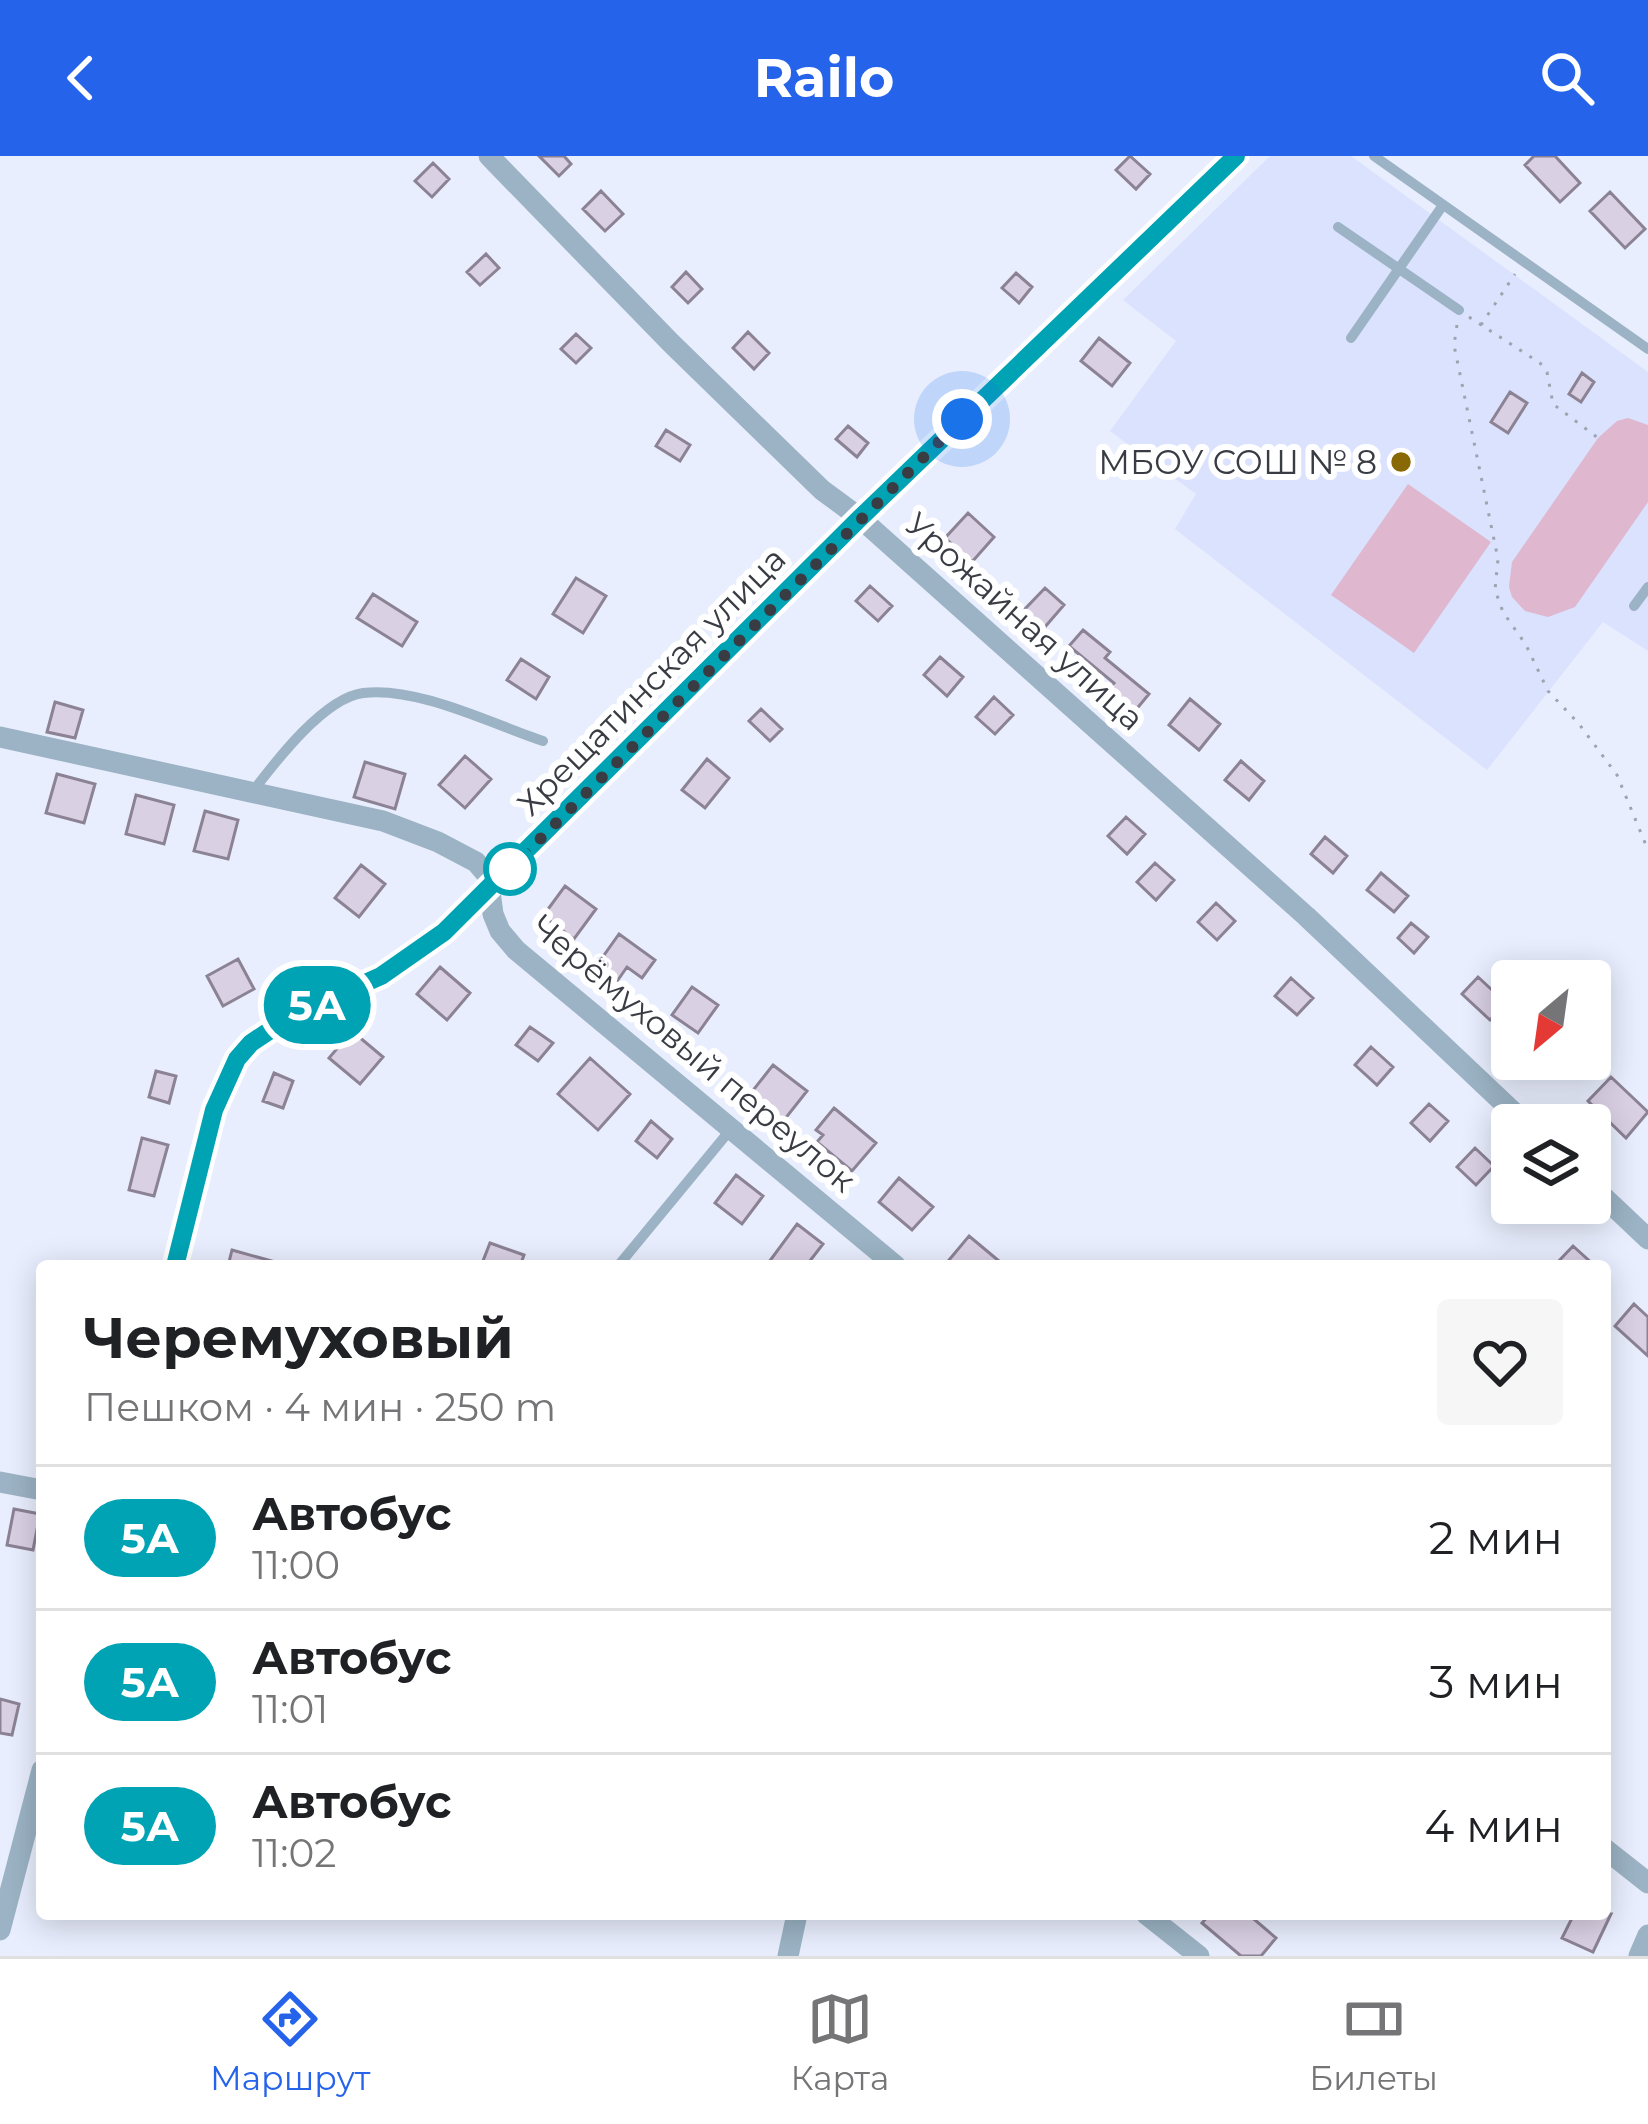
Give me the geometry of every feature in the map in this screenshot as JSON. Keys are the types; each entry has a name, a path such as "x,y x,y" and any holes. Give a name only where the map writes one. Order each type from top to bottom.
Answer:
{"street":[{"name":"Урожайная улица","path":"489,156 671,344 822,490 860,518 1306,916 1505,1104"},
{"name":"Хрещатинская улица","path":"176,1260 214,1110 237,1059 251,1043 293,1015 416,955 490,890 860,518 1236,156"},
{"name":"Черёмуховый переулок","path":"0,737 383,821 476,862 488,876 500,931 516,950 889,1260"},
{"path":"1611,1204 1648,1239"},
{"path":"0,1482 36,1489"},
{"path":"0,1930 36,1793"},
{"path":"1611,1854 1648,1883"},
{"path":"788,1956 796,1920"},
{"path":"1153,1920 1199,1956"},
{"path":"1639,1956 1648,1935"}],"lane":[{"path":"1374,156 1648,349"},
{"path":"1351,338 1443,206"},
{"path":"1338,227 1459,310"},
{"path":"1634,606 1648,586"},
{"path":"251,794 283,752 328,711 360,693 410,695 543,741"},
{"path":"623,1260 731,1129"}],"path":[{"path":"1480,325 1523,263"},
{"path":"1598,438 1553,404 1547,372 1540,364 1459,310 1454,345 1493,526 1498,601 1548,692 1579,724 1617,776 1648,850"}],"shaded area":[{"name":"МБОУ СОШ № 8","path":"1270,156 1351,156 1648,372 1648,651 1603,622 1487,770 1175,529 1196,494 1110,431 1176,341 1123,300"},
{"path":"1628,418 1648,425 1648,502 1575,607 1548,617 1525,611 1509,587 1512,562 1598,438 1617,421"},
{"path":"1408,484 1491,542 1414,653 1331,595"}],"building":[{"path":"539,156 564,156 571,164 559,176"},
{"path":"1130,156 1150,174 1136,189 1116,170"},
{"path":"1534,156 1555,156 1580,183 1560,202 1525,165"},
{"path":"433,163 449,179 432,197 415,181"},
{"path":"601,191 623,214 605,231 583,209"},
{"path":"1610,192 1645,229 1625,248 1590,211"},
{"path":"486,254 499,268 480,285 467,272"},
{"path":"686,272 702,289 688,303 672,287"},
{"path":"1016,273 1032,287 1019,303 1002,288"},
{"path":"748,332 769,353 754,369 733,348"},
{"path":"576,334 591,348 576,363 561,349"},
{"path":"1099,338 1130,363 1112,386 1081,361"},
{"path":"1582,373 1594,382 1581,402 1569,394"},
{"path":"1510,392 1527,403 1508,433 1491,422"},
{"path":"848,426 868,443 857,457 836,439"},
{"path":"666,430 690,445 680,461 656,446"},
{"path":"968,513 994,537 972,562 945,538"},
{"path":"576,578 606,596 583,633 553,614"},
{"path":"870,586 892,606 878,621 856,601"},
{"path":"1045,588 1064,605 1044,628 1024,610"},
{"path":"373,594 417,622 402,646 357,618"},
{"path":"1083,630 1110,652 1105,658 1149,694 1135,711 1108,689 1114,683 1069,646"},
{"path":"940,657 963,677 947,696 924,675"},
{"path":"521,659 549,677 536,699 507,680"},
{"path":"994,697 1013,715 995,734 976,717"},
{"path":"1190,699 1220,724 1199,750 1169,725"},
{"path":"55,702 83,710 75,738 47,732"},
{"path":"761,709 782,729 770,741 749,721"},
{"path":"465,756 491,779 465,808 439,785"},
{"path":"707,759 729,778 705,808 682,790"},
{"path":"1241,761 1264,781 1249,800 1225,780"},
{"path":"365,762 405,774 395,809 354,797"},
{"path":"57,774 95,784 84,823 46,813"},
{"path":"136,795 174,805 164,844 126,834"},
{"path":"205,811 238,820 228,859 194,851"},
{"path":"1126,817 1145,834 1127,854 1108,836"},
{"path":"1325,837 1347,856 1333,873 1311,854"},
{"path":"1155,863 1174,880 1156,900 1137,882"},
{"path":"361,865 385,884 359,917 335,898"},
{"path":"1381,873 1408,896 1394,912 1367,890"},
{"path":"565,886 596,909 574,939 543,916"},
{"path":"1216,903 1235,921 1217,940 1198,922"},
{"path":"1411,923 1428,937 1414,953 1398,938"},
{"path":"619,934 655,960 642,978 627,967 611,990 590,975"},
{"path":"238,959 254,989 223,1006 207,976"},
{"path":"440,967 470,993 447,1020 417,994"},
{"path":"1478,977 1491,989 1491,1019 1490,1020 1462,994"},
{"path":"1291,978 1313,998 1297,1015 1275,996"},
{"path":"692,987 718,1005 698,1033 672,1015"},
{"path":"530,1027 553,1043 538,1061 516,1045"},
{"path":"352,1031 383,1057 360,1084 329,1058"},
{"path":"1371,1047 1393,1067 1377,1085 1355,1065"},
{"path":"590,1058 630,1094 598,1130 558,1094"},
{"path":"773,1065 807,1091 781,1124 747,1098"},
{"path":"156,1071 176,1076 169,1103 149,1097"},
{"path":"274,1073 293,1081 283,1108 263,1101"},
{"path":"1611,1077 1648,1112 1626,1138 1611,1123 1611,1104 1588,1101"},
{"path":"1429,1104 1448,1121 1430,1141 1411,1123"},
{"path":"834,1108 876,1143 852,1171 817,1142 823,1135 816,1130"},
{"path":"651,1121 672,1139 657,1158 636,1141"},
{"path":"142,1138 168,1145 154,1196 129,1190"},
{"path":"1475,1148 1491,1163 1476,1185 1457,1167"},
{"path":"736,1175 763,1196 742,1224 715,1203"},
{"path":"899,1178 933,1207 912,1230 879,1202"},
{"path":"797,1224 823,1244 811,1260 770,1260"},
{"path":"969,1236 998,1260 949,1260"},
{"path":"490,1243 524,1255 522,1260 483,1260"},
{"path":"1573,1246 1588,1260 1560,1260"},
{"path":"232,1250 268,1260 230,1260"},
{"path":"1634,1304 1648,1317 1648,1356 1615,1326"},
{"path":"14,1509 36,1513 33,1550 7,1545"},
{"path":"0,1699 19,1704 12,1735 0,1733"},
{"path":"1255,1920 1276,1938 1261,1956 1241,1956 1202,1923"},
{"path":"1571,1920 1608,1920 1593,1952 1562,1938"}],"bus line":[{"name":"5А","path":"177,1260 214,1110 237,1059 251,1043 293,1015 381,976 444,932 860,518 1236,156"}],"place":[{"name":"МБОУ СОШ № 8","path":"1401,462"}],"route":[{"path":"510,869 962,419"}]}
